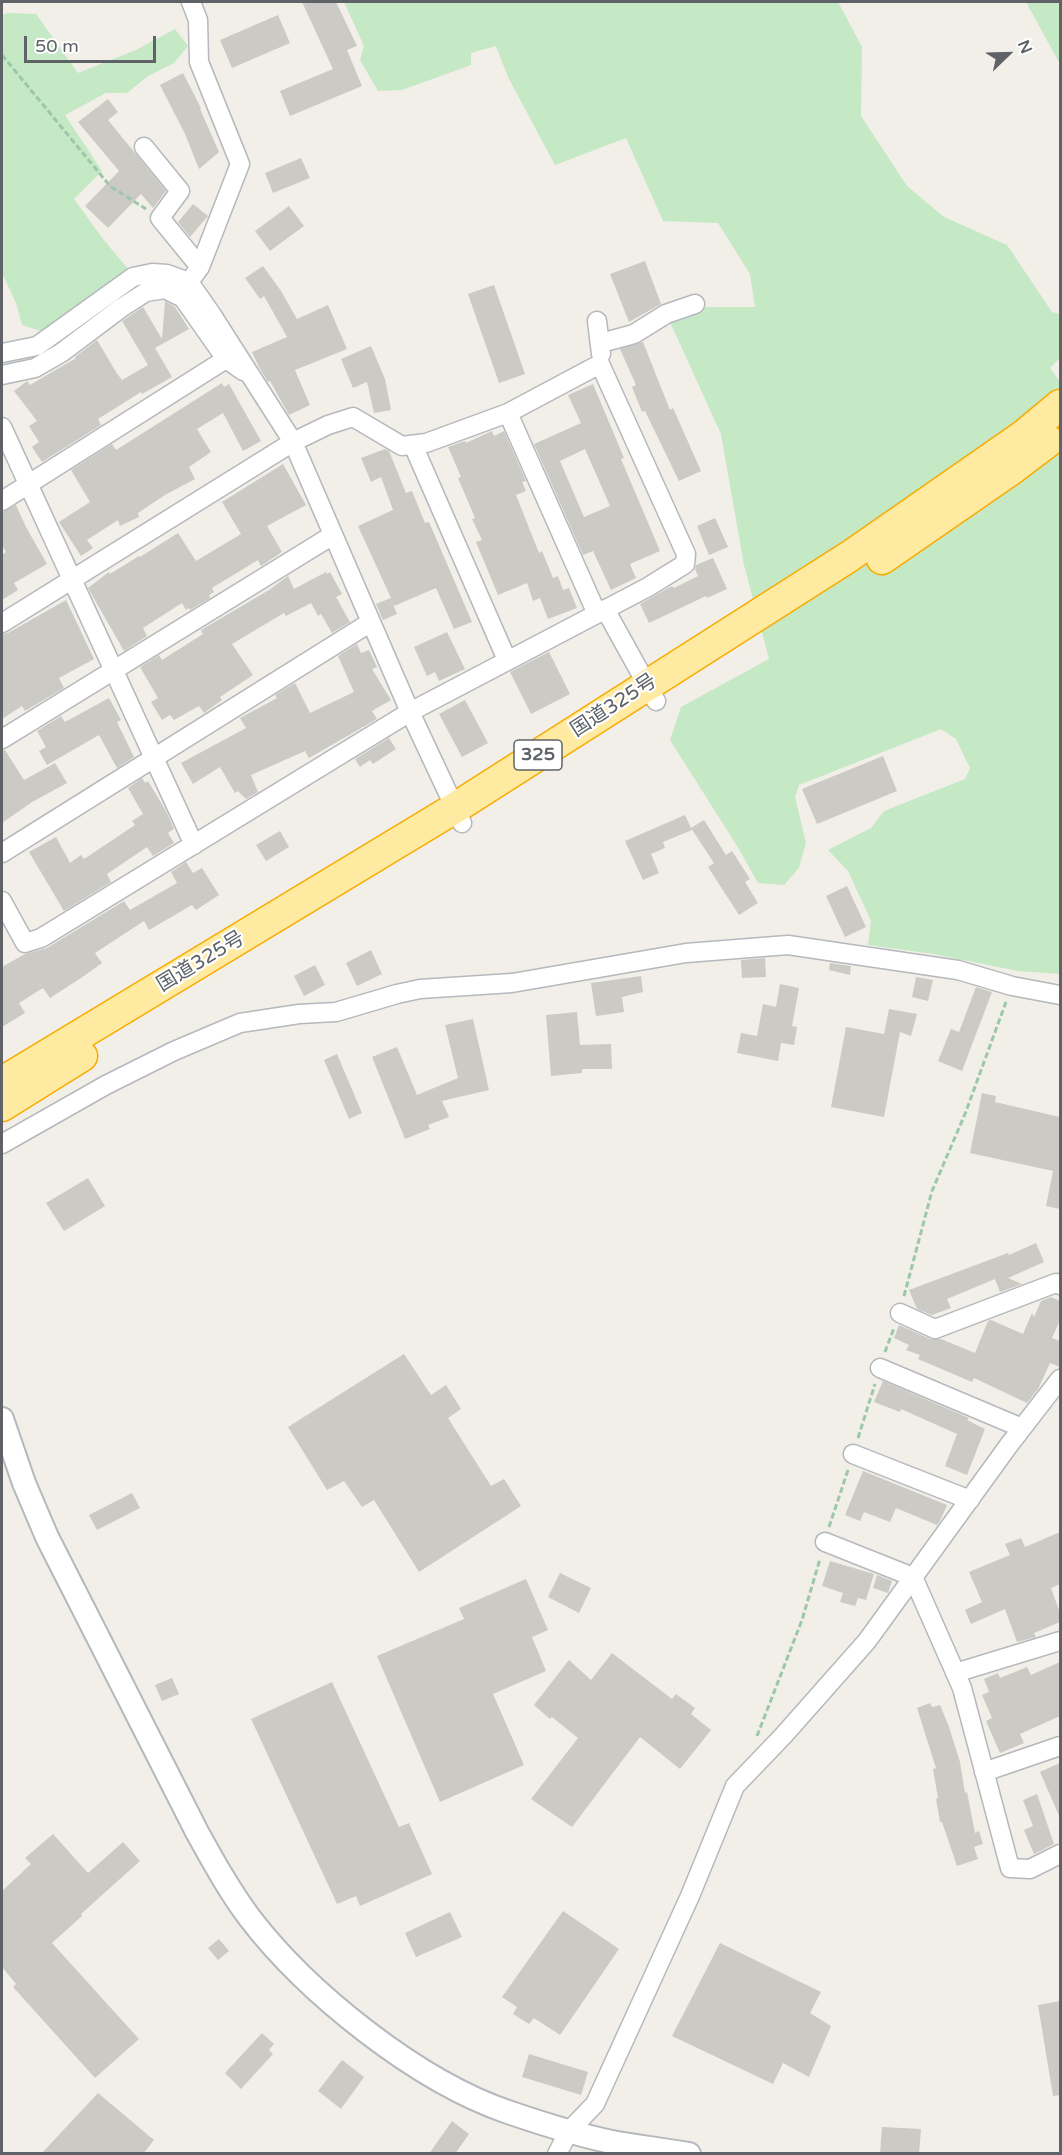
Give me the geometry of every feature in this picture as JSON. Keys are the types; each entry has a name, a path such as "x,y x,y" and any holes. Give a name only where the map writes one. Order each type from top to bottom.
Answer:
{"highway":[{"name":"国道325号","path":"652,693 1024,435 1060,405"},
{"name":"国道325号","path":"2,1106 652,693 860,574 1008,472 1060,432"},
{"name":"国道325号","path":"2,1082 458,815"}],"street":[{"path":"191,2 198,20 199,62 240,164 194,274"},
{"path":"144,147 180,191 160,218 251,376 293,442 410,712 458,815"},
{"path":"2,353 37,346 133,277 152,273 194,274"},
{"path":"2,375 35,368 61,353 146,292 165,289 183,298 226,359 251,376"},
{"path":"601,343 634,334 666,314 695,304"},
{"path":"2,901 25,943 40,938 410,712 648,588 685,564 686,554 600,364 601,343 597,321"},
{"path":"2,501 226,359"},
{"path":"2,622 293,442 328,425 354,417 402,446 426,443 508,413 600,364"},
{"path":"508,413 601,611 652,693"},
{"path":"2,428 194,845"},
{"path":"413,445 507,660"},
{"path":"2,739 333,535"},
{"path":"2,853 371,622"},
{"path":"2,1144 105,1085 240,1023 299,1014 336,1012 420,989 512,983 686,953 788,945 958,970 1012,986 1060,995"},
{"path":"900,1313 935,1329 1056,1283 1060,1285"},
{"path":"880,1368 1022,1428"},
{"path":"557,2154 569,2131 596,2104 690,1896 735,1786 783,1736 867,1641 1060,1379"},
{"path":"2,1419 46,1537 197,1832 248,1917 294,1968 344,2014 406,2060 455,2089 506,2111 569,2131 616,2143 689,2154"},
{"path":"853,1454 970,1500"},
{"path":"825,1542 913,1577 962,1688 1010,1868 1030,1869 1060,1854"},
{"path":"956,1673 1060,1641"},
{"path":"984,1772 1060,1746"}],"path":[{"path":"2,55 110,186 160,218"}],"green space":[{"path":"344,2 838,2 862,47 861,116 907,186 944,217 1007,245 1052,312 1060,314 1060,358 1050,368 1060,382 1060,974 1018,971 933,954 868,945 871,921 848,871 828,850 871,828 884,811 965,779 970,768 956,739 941,729 799,785 795,797 806,843 799,868 784,885 758,883 670,740 681,707 769,659 744,565 721,434 670,322 705,307 755,307 750,274 718,223 663,221 626,138 555,165 508,77 496,46 471,53 471,65 402,90 378,91 360,60 364,46"},
{"path":"1026,2 1060,2 1060,64"},
{"path":"8,13 36,14 78,73 136,50 175,29 188,46 174,63 148,76 127,93 106,93 65,115 102,171 74,199 129,270 67,324 41,331 22,325 16,303 2,273 2,15"}],"building":[{"path":"302,2 336,2 357,46 347,50 362,86 290,116 280,91 333,69"},
{"path":"278,15 290,43 232,68 220,40"},
{"path":"183,73 201,108 219,152 199,169 185,134 160,85"},
{"path":"108,99 118,112 108,120 166,191 153,208 141,194 108,228 85,206 119,171 78,122"},
{"path":"301,158 310,178 273,193 265,173"},
{"path":"193,204 208,216 190,237 178,222"},
{"path":"289,206 304,226 270,251 255,231"},
{"path":"645,261 661,304 629,322 610,274"},
{"path":"263,266 297,319 328,305 347,349 295,370 310,405 289,415 252,352 287,337 264,296 260,299 245,278"},
{"path":"494,285 525,374 499,383 468,294"},
{"path":"165,301 175,307 189,329 155,348 172,377 142,394 141,392 98,419 101,425 42,462 32,447 39,442 29,426 37,421 14,391 27,381 30,385 76,358 97,340 122,380 148,365 122,321 143,307 162,339"},
{"path":"643,342 670,410 673,408 701,471 679,481 645,411 642,412 632,387 636,385 620,349"},
{"path":"371,346 385,379 391,410 374,413 367,382 353,388 341,359"},
{"path":"222,383 224,387 229,384 261,441 243,451 223,413 197,429 211,452 189,467 195,479 138,513 139,517 120,526 118,520 87,540 93,548 81,556 59,522 90,502 71,470 112,444 116,450"},
{"path":"593,384 624,458 621,459 660,551 630,564 636,578 611,590 593,551 583,555 534,444 581,423 568,395","holes":["585,449 610,506 584,517 560,461"]},
{"path":"492,431 494,436 504,431 526,481 522,482 526,491 516,495 539,553 542,551 553,578 558,576 563,590 569,588 577,608 548,619 540,598 533,601 527,583 498,595 476,542 482,540 472,519 475,518 448,447 465,441 466,443"},
{"path":"385,449 389,451 406,493 412,491 425,523 429,522 472,622 454,629 436,588 394,606 391,600 397,614 383,620 376,604 391,598 358,526 393,510 381,477 371,482 361,458"},
{"path":"283,464 306,505 267,526 282,552 261,566 258,560 212,588 214,592 209,595 210,598 190,610 189,608 186,610 182,603 143,628 147,636 124,651 88,588 109,572 110,574 178,533 196,561 241,534 222,502"},
{"path":"16,505 47,564 14,583 18,590 2,600 2,555 6,552 2,545 2,512"},
{"path":"715,518 728,547 709,555 697,526"},
{"path":"713,558 727,589 707,598 706,596 649,623 640,604 672,586 674,588 698,576 696,565"},
{"path":"326,572 327,574 330,572 342,594 336,597 350,622 332,633 321,614 318,616 311,603 286,616 284,613 232,644 253,675 220,697 222,700 204,713 199,706 174,720 170,715 162,720 151,702 158,698 140,667 159,655 162,660 203,634 201,630 269,590 288,576 294,589"},
{"path":"66,600 94,659 59,678 64,688 25,711 22,706 2,719 2,634 8,633"},
{"path":"447,632 465,669 439,681 435,672 427,676 414,647"},
{"path":"357,644 361,653 369,650 377,667 372,669 391,700 372,711 377,719 309,758 305,751 251,775 258,792 246,799 238,791 235,793 220,767 193,784 181,763 246,728 240,718 277,698 275,695 295,683 310,713 354,692 338,656"},
{"path":"549,652 570,694 531,714 510,672"},
{"path":"109,698 121,720 117,722 134,757 117,768 99,735 47,765 39,751 46,747 37,731 61,716 65,722"},
{"path":"465,700 488,743 462,757 439,714"},
{"path":"389,738 396,749 373,764 370,760 360,767 355,759"},
{"path":"2,750 5,750 24,780 55,763 67,783 32,802 2,823"},
{"path":"883,756 897,791 817,824 802,789"},
{"path":"142,778 145,783 148,781 166,811 174,829 168,833 174,843 153,856 147,847 107,874 111,882 64,911 29,852 56,837 70,863 81,855 84,859 135,825 132,821 143,814 128,788"},
{"path":"685,815 692,830 663,842 665,848 651,854 659,873 643,880 625,841"},
{"path":"704,820 726,855 732,851 750,879 745,882 758,903 739,915 708,867 714,863 691,828"},
{"path":"280,831 289,847 266,861 256,845"},
{"path":"186,862 193,873 202,868 219,895 196,910 192,905 149,930 144,921 95,953 102,963 81,978 50,998 43,988 19,1003 25,1013 2,1027 2,967 25,954 47,948 124,901 130,910 177,883 171,872"},
{"path":"847,886 866,927 845,937 826,896"},
{"path":"371,950 382,974 357,986 346,963"},
{"path":"765,958 766,977 742,978 741,960"},
{"path":"830,963 851,966 850,975 829,970"},
{"path":"315,965 325,985 304,996 294,976"},
{"path":"641,976 643,992 622,997 624,1012 596,1016 591,983"},
{"path":"916,977 933,980 928,1001 912,997"},
{"path":"780,984 799,988 792,1026 797,1027 794,1045 781,1043 778,1061 737,1053 741,1033 757,1036 763,1004 776,1007"},
{"path":"976,987 992,992 962,1071 938,1061 951,1029 959,1032"},
{"path":"889,1009 917,1014 911,1036 900,1032 884,1117 831,1107 846,1027 884,1034"},
{"path":"577,1012 580,1045 611,1044 612,1069 582,1069 582,1073 551,1076 546,1015"},
{"path":"473,1019 489,1090 442,1101 449,1117 428,1125 430,1129 405,1139 372,1057 397,1047 417,1095 458,1078 445,1025"},
{"path":"337,1054 362,1113 349,1119 324,1060"},
{"path":"982,1093 996,1096 995,1102 1060,1117 1060,1209 1046,1206 1053,1171 970,1153"},
{"path":"88,1178 105,1206 64,1231 46,1203"},
{"path":"1036,1243 1044,1262 1008,1278 1022,1284 1000,1292 995,1279 947,1299 951,1308 932,1315 917,1309 909,1290 1008,1253 1009,1255"},
{"path":"1051,1297 1060,1301 1060,1320 1052,1338 1060,1341 1060,1367 1050,1363 1038,1389 1027,1403 974,1378 972,1382 918,1359 920,1355 906,1350 909,1345 894,1338 899,1325 930,1339 941,1339 975,1353 988,1321 991,1320 1023,1334 1032,1313 1034,1317 1041,1301"},
{"path":"404,1354 431,1395 446,1385 461,1409 448,1418 491,1486 504,1479 521,1506 419,1572 374,1500 362,1507 344,1481 327,1490 288,1427"},
{"path":"883,1381 969,1418 967,1420 985,1429 967,1475 945,1466 957,1434 901,1409 900,1412 874,1402"},
{"path":"863,1471 947,1505 940,1521 937,1525 896,1508 890,1522 864,1512 860,1521 845,1515"},
{"path":"132,1493 140,1508 97,1530 89,1515"},
{"path":"1060,1532 1060,1584 1051,1588 1060,1613 1060,1622 1034,1633 1036,1637 1017,1642 1005,1609 971,1624 965,1610 982,1602 969,1572 1010,1555 1005,1544 1021,1538 1025,1547"},
{"path":"830,1561 874,1574 866,1600 858,1598 855,1606 840,1602 843,1593 822,1586"},
{"path":"560,1573 591,1588 579,1613 548,1597"},
{"path":"877,1575 892,1581 888,1593 873,1588"},
{"path":"526,1579 548,1630 532,1637 546,1671 493,1694 524,1765 440,1802 377,1656 464,1619 459,1608"},
{"path":"612,1653 672,1699 676,1694 695,1708 691,1714 711,1730 680,1769 640,1737 572,1827 531,1799 578,1738 534,1705 569,1660 591,1680"},
{"path":"1060,1662 1060,1716 1020,1734 1024,1743 1000,1753 986,1721 992,1718 982,1695 989,1692 984,1679 998,1673 1000,1678 1027,1667 1031,1675"},
{"path":"172,1678 179,1694 162,1701 155,1685"},
{"path":"332,1682 399,1827 409,1823 432,1874 360,1906 356,1896 337,1904 251,1719"},
{"path":"930,1703 932,1707 940,1705 949,1727 960,1762 975,1833 979,1831 983,1844 974,1847 978,1859 957,1866 942,1822 940,1822 933,1769 936,1768 917,1708"},
{"path":"1060,1763 1060,1818 1040,1772"},
{"path":"1037,1794 1054,1844 1034,1854 1024,1830 1033,1826 1023,1800"},
{"path":"53,1834 88,1873 123,1842 140,1861 52,1943 139,2039 95,2078 13,1987 16,1984 2,1967 2,1891 31,1864 25,1858"},
{"path":"563,1911 619,1949 560,2035 534,2018 529,2024 513,2014 517,2007 502,1997"},
{"path":"450,1912 462,1937 416,1957 405,1933"},
{"path":"219,1939 229,1951 218,1960 208,1948"},
{"path":"720,1943 821,1992 810,2013 831,2026 809,2077 783,2063 773,2084 672,2036"},
{"path":"1060,2001 1060,2095 1053,2096 1038,2005"},
{"path":"262,2033 274,2044 269,2050 273,2054 241,2089 225,2073"},
{"path":"529,2054 588,2072 581,2095 522,2077"},
{"path":"342,2060 364,2077 341,2109 318,2091"},
{"path":"98,2093 154,2140 143,2154 41,2154"},
{"path":"452,2121 469,2134 455,2154 429,2154"},
{"path":"882,2127 921,2129 919,2154 880,2154"}]}
